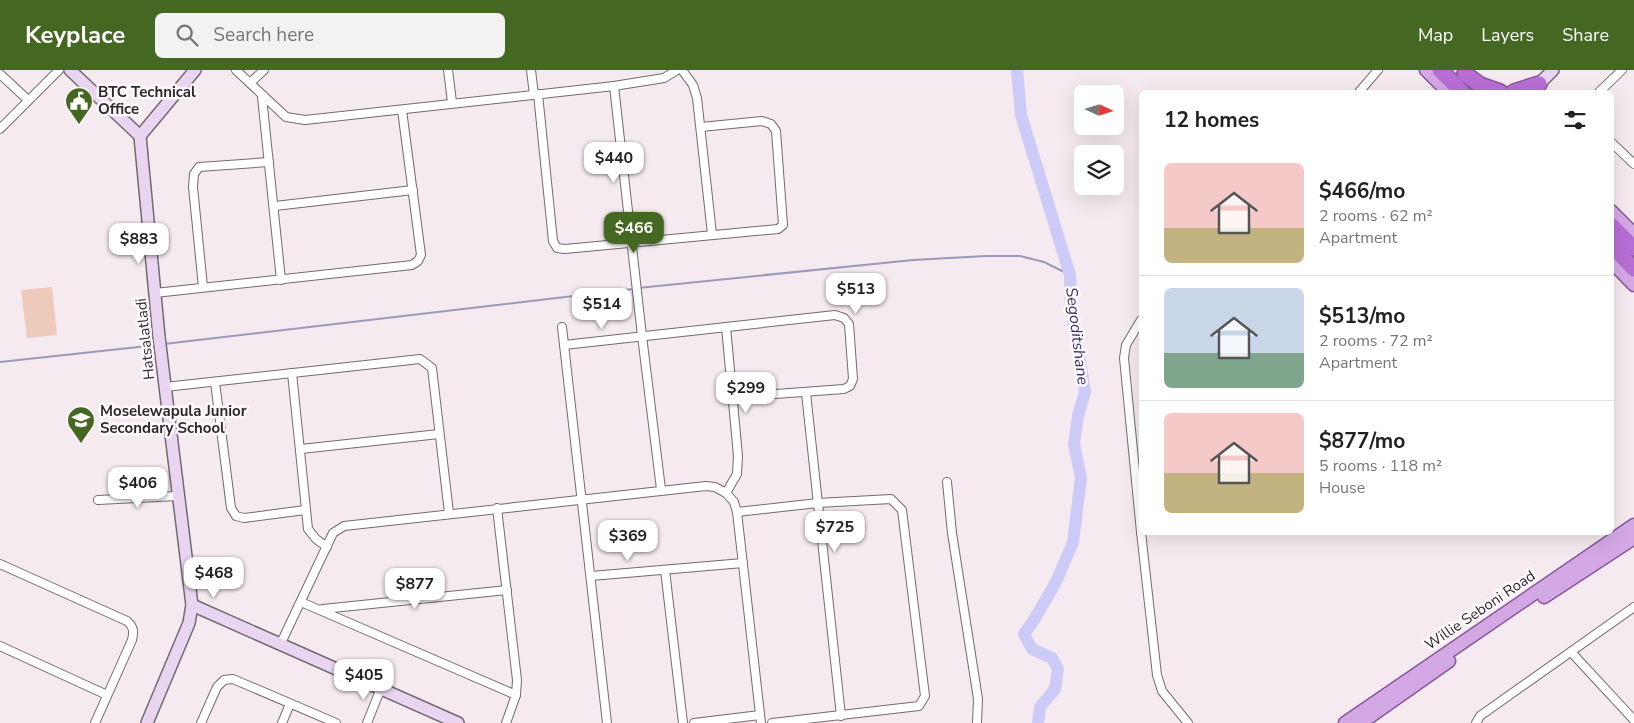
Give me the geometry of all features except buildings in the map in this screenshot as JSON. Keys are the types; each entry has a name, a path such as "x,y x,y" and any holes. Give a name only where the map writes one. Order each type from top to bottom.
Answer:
{"highway":[{"path":"1440,70 1460,90"},
{"path":"1462,72 1480,90"},
{"path":"1462,72 1480,85 1494,90"},
{"path":"1614,228 1634,248"},
{"path":"1614,248 1634,269"}],"main road":[{"path":"1426,70 1446,90"},
{"path":"1614,214 1634,234"},
{"path":"1614,264 1634,285"},
{"name":"Willie Seboni Road","path":"1345,723 1634,525"},
{"name":"Willie Seboni Road","path":"1361,723 1498,627 1634,538"}],"street":[{"path":"0,130 59,70"},
{"path":"70,70 140,136 195,70"},
{"path":"236,70 262,97 286,117 300,120 402,110 452,102 614,86 664,78 677,70"},
{"path":"250,83 264,70"},
{"path":"448,70 452,102"},
{"path":"531,70 536,94 553,241 556,248 565,250 712,234 778,230 783,225 776,131 771,124 762,121 701,127"},
{"path":"682,70 693,85 697,98 712,234"},
{"path":"1535,88 1553,70"},
{"path":"1601,90 1622,70"},
{"path":"1361,90 1378,72"},
{"path":"0,74 28,100"},
{"path":"614,86 635,280 661,489"},
{"path":"262,97 275,206 281,280"},
{"path":"155,293 412,265 418,262 420,255 402,110"},
{"name":"Hatsalatladi","path":"140,136 160,343 177,496 192,605 189,623 147,723"},
{"path":"1614,145 1634,164"},
{"path":"203,287 193,187 194,174 199,167 269,162"},
{"path":"275,206 413,190"},
{"path":"564,345 835,315 844,318 848,324 853,379 850,386 844,389 733,397"},
{"path":"1139,323 1126,345 1124,358 1139,512"},
{"path":"562,327 592,576 607,723"},
{"path":"726,327 738,456 737,474 726,493"},
{"path":"165,388 420,359 432,368 449,513"},
{"path":"292,373 308,529 316,539 327,547"},
{"path":"215,382 231,508 236,516 244,518 305,510"},
{"path":"806,392 841,716"},
{"path":"301,449 439,434"},
{"path":"947,482 952,533 978,699 977,723"},
{"path":"280,645 333,533 344,526 661,489 715,487 726,493 734,502 737,512 761,719 694,723"},
{"path":"98,500 177,496"},
{"path":"737,512 818,503 891,499 902,510 925,696 919,706 772,723"},
{"path":"497,508 517,680 516,695 506,723"},
{"path":"1141,535 1157,675 1162,691 1188,723"},
{"path":"592,576 743,563"},
{"path":"0,565 127,621 132,625 134,634 132,640 95,723"},
{"path":"666,570 683,723"},
{"path":"320,609 507,590"},
{"path":"301,602 516,695"},
{"path":"192,605 458,723"},
{"path":"1476,723 1480,716 1634,607"},
{"path":"0,646 107,695"},
{"path":"1570,652 1634,720"},
{"path":"201,723 217,686 224,680 233,679 336,723"},
{"path":"367,723 381,688"},
{"path":"282,723 290,704"}],"shaded area":[{"path":"52,287 57,335 27,338 21,290"}],"waterway":[{"name":"Segoditshane","path":"1017,70 1021,115 1070,275 1071,306 1085,392 1078,416 1074,444 1081,478 1073,542 1056,582 1024,634 1032,649 1052,658 1058,669 1055,689 1040,707 1038,723"},
{"path":"638,288 913,260 986,256 1020,256 1044,262 1070,275"},
{"path":"164,344 633,289"},
{"path":"0,362 157,345"}],"place":[{"name":"BTC Technical Office","path":"79,125"},
{"name":"Moselewapula Junior Secondary School","path":"81,444"}]}
